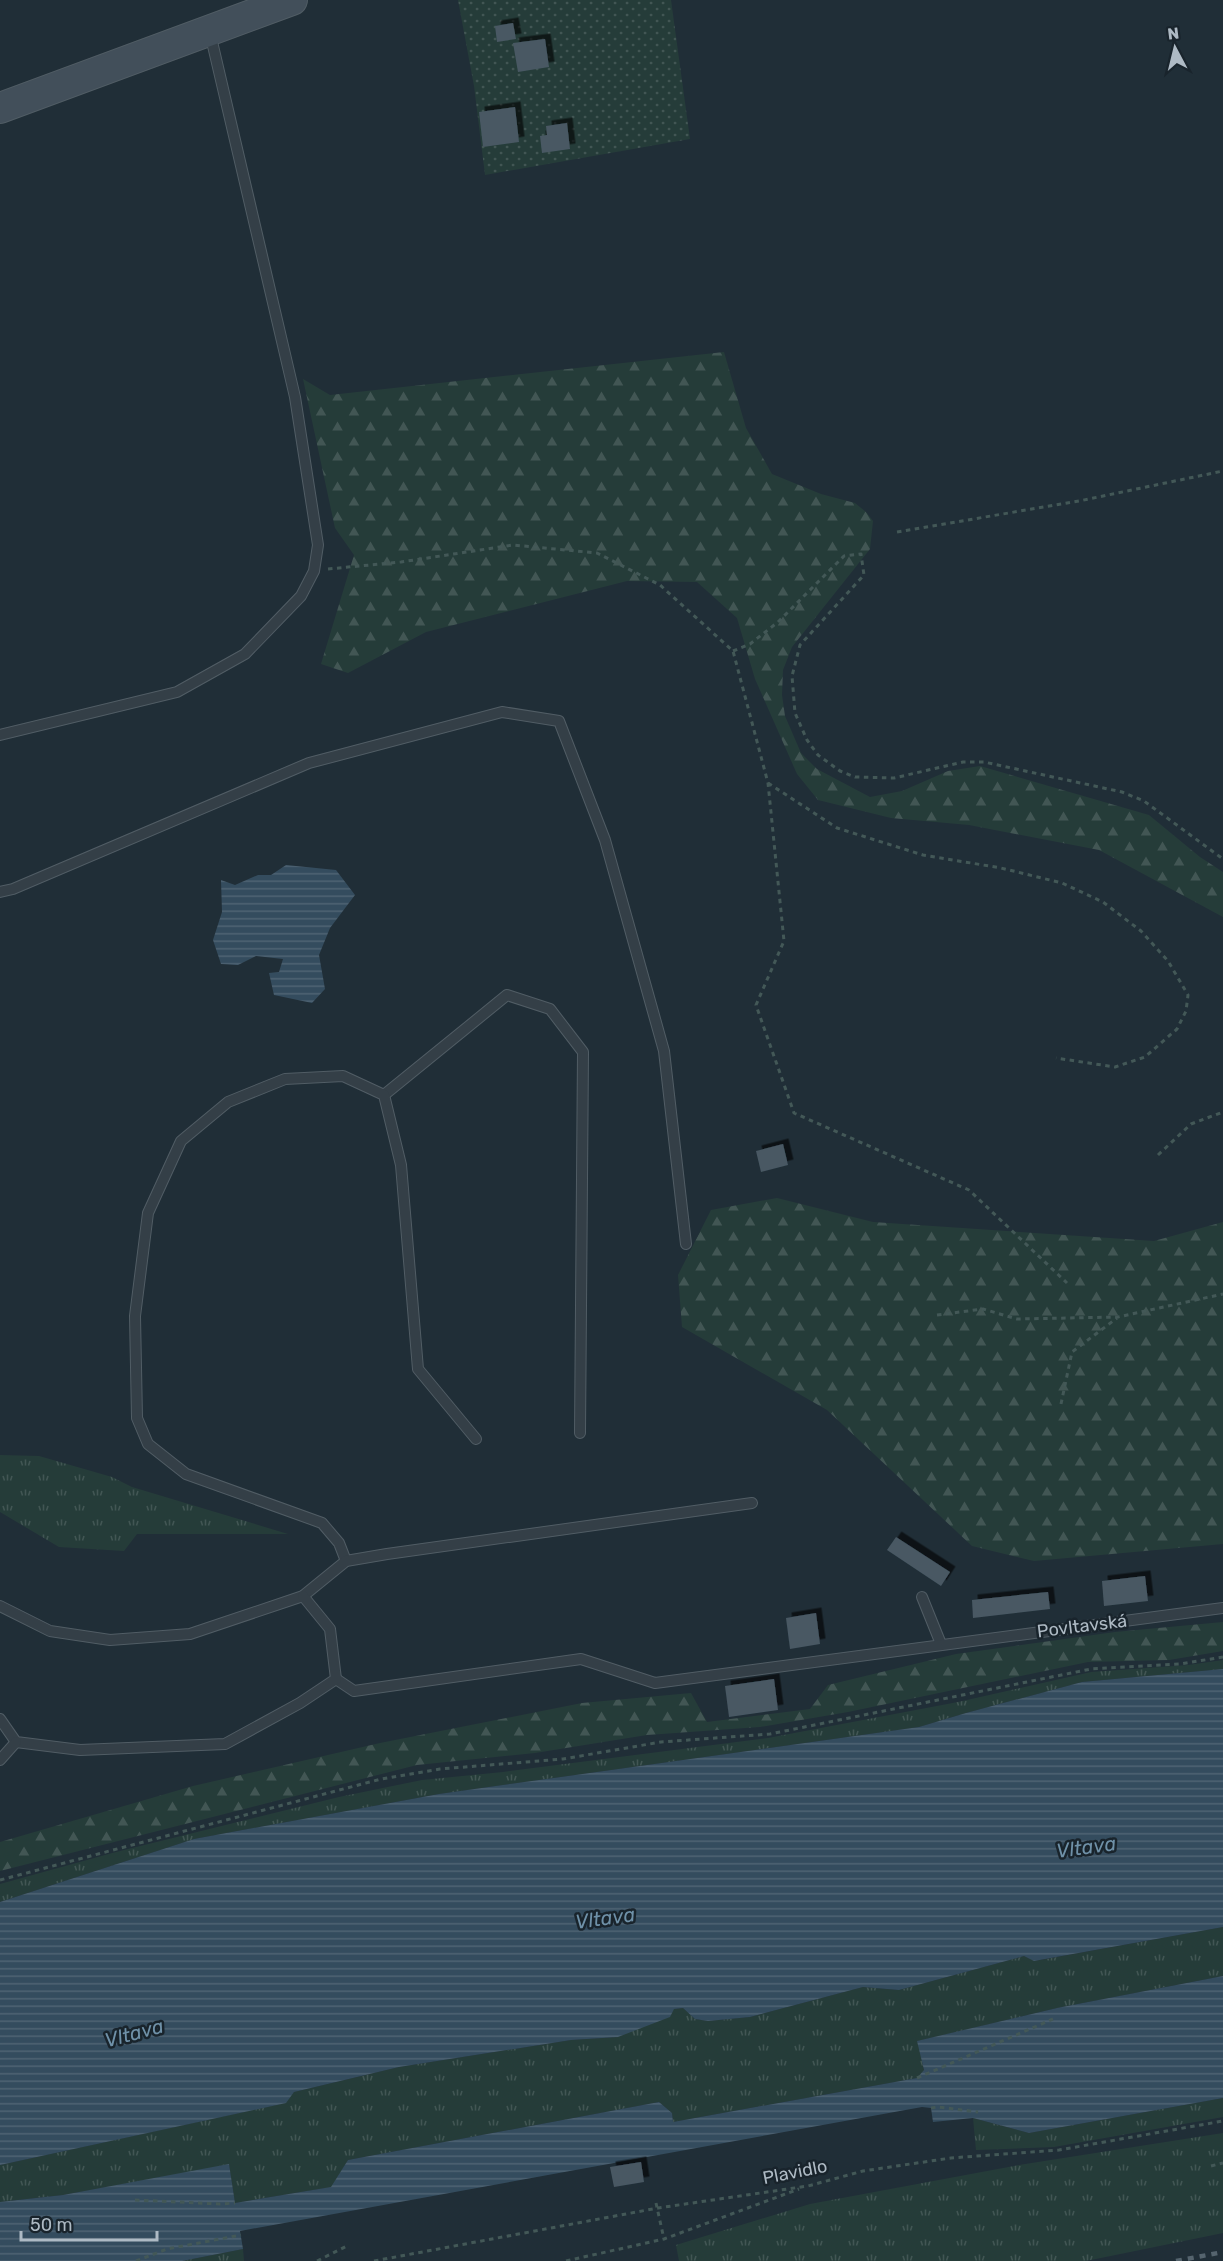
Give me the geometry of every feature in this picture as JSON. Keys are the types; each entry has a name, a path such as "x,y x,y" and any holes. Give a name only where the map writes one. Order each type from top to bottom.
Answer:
{"street":[{"path":"0,108 292,0"}],"lane":[{"path":"0,735 177,692 245,654 301,596 314,571 318,545 295,397 209,30"},
{"path":"0,892 309,763 502,712 559,721 605,840 664,1051 686,1244"},
{"path":"384,1095 507,995 550,1009 583,1052 580,1433"},
{"path":"346,1561 339,1543 322,1523 186,1473 148,1444 137,1418 135,1317 148,1213 181,1141 228,1102 285,1079 343,1076 384,1095"},
{"path":"384,1095 401,1165 418,1369 476,1439"},
{"path":"0,1606 50,1632 110,1640 190,1634 303,1596 346,1561 752,1503"},
{"path":"0,1719 16,1742 80,1750 225,1744 300,1703 336,1679 330,1629 303,1596"},
{"path":"922,1597 941,1644"},
{"name":"Povltavská","path":"336,1679 354,1691 581,1659 656,1683 1223,1608"},
{"path":"0,1760 16,1742"}],"path":[{"path":"897,532 1079,501 1223,471"},
{"path":"314,571 401,562 513,546 597,553 660,585 733,651 768,783 784,941 756,1005 794,1113 969,1190 1067,1283"},
{"path":"733,651 750,644 778,622 844,556 861,554 864,575 800,645 792,676 795,713 807,740 818,755 840,771 855,777 894,778 963,762 984,762 1122,792 1144,801 1223,859"},
{"path":"768,783 837,828 923,855 1001,868 1062,883 1103,902 1141,931 1168,961 1188,995 1186,1011 1177,1029 1145,1058 1115,1067 1056,1058"},
{"path":"1158,1155 1191,1124 1223,1112"},
{"path":"937,1315 983,1309 1017,1319 1118,1317 1223,1294"},
{"path":"1061,1404 1072,1352 1118,1317"},
{"path":"0,1880 381,1779 440,1769 564,1759 661,1742 770,1734 1091,1669 1180,1664 1223,1657"},
{"path":"917,2078 1053,2019"},
{"path":"931,2108 978,2112"},
{"name":"Plavidlo","path":"374,2261 658,2208 808,2186 863,2171 951,2158 1059,2150 1223,2121"},
{"path":"1211,2166 1223,2163"},
{"path":"567,2261 664,2239 808,2186"},
{"path":"135,2200 235,2203"},
{"path":"656,2203 664,2239"},
{"path":"136,2261 167,2249 241,2235"},
{"path":"317,2261 347,2246"}],"green space":[{"path":"458,0 671,0 690,139 485,175 474,86"},
{"path":"724,352 746,428 772,474 821,494 855,503 873,521 870,549 792,647 783,670 782,695 785,716 801,753 817,769 870,797 902,791 948,771 980,766 1149,815 1200,857 1223,872 1223,917 1099,850 969,825 891,818 818,800 797,774 755,679 737,618 697,582 627,581 426,632 348,673 321,664 354,555 335,528 303,379 330,395"},
{"path":"777,1198 873,1222 1154,1241 1223,1222 1223,1544 1034,1561 972,1546 827,1410 682,1327 678,1275 711,1210"},
{"path":"0,1455 39,1456 288,1534 137,1534 124,1551 59,1547 0,1512"},
{"path":"1223,1622 1223,1651 1169,1660 1088,1662 848,1712 760,1727 647,1735 535,1753 417,1765 0,1871 0,1842 193,1786 380,1743 582,1703 691,1693 707,1722 810,1709 828,1685 956,1654 1115,1632"},
{"path":"1223,1660 1223,1669 1082,1682 919,1727 439,1794 194,1839 0,1902 0,1884 116,1852 339,1797 422,1780 503,1772 768,1738 958,1702 1091,1672 1188,1665"},
{"path":"1223,1927 1223,1976 1057,2008 918,2041 924,2071 917,2078 673,2122 672,2113 659,2102 348,2160 332,2187 235,2203 229,2165 63,2195 0,2202 0,2165 285,2103 294,2092 399,2067 571,2040 618,2037 674,2009 683,2008 695,2019 708,2021 750,2017 863,1987 899,1990 1024,1956 1035,1961"},
{"path":"1223,2098 1223,2117 1054,2147 976,2150 973,2118 1029,2133"},
{"path":"1223,2133 1223,2233 1086,2261 679,2261 676,2245 810,2204 1019,2165"},
{"path":"243,2249 244,2261 182,2261"}],"water":[{"path":"286,865 336,870 355,895 330,928 319,955 325,989 312,1003 274,995 269,973 279,972 283,959 256,956 238,965 221,964 213,940 222,912 221,880 235,885 258,875 271,875"},
{"name":"Vltava","path":"1223,1669 1223,1927 1034,1961 1024,1956 899,1990 863,1987 750,2017 708,2021 695,2019 683,2008 674,2009 670,2017 618,2037 571,2040 399,2067 294,2092 286,2103 0,2165 0,1902 194,1839 439,1794 919,1727 1082,1682"},
{"path":"1223,1976 1223,2098 1029,2133 973,2118 933,2122 931,2108 922,2107 240,2231 243,2249 182,2261 0,2261 0,2202 63,2195 229,2164 235,2203 331,2187 348,2160 659,2102 672,2113 673,2122 917,2078 924,2070 917,2041 1057,2008"}],"building":[{"path":"513,23 516,39 497,42 495,26"},
{"path":"545,39 549,67 518,72 513,43"},
{"path":"515,107 519,142 483,147 479,112"},
{"path":"567,123 570,149 542,153 540,136 547,135 546,126"},
{"path":"783,1144 788,1165 761,1172 756,1151"},
{"path":"896,1537 950,1572 941,1586 887,1550"},
{"path":"1145,1576 1148,1601 1104,1606 1102,1581"},
{"path":"1048,1592 1050,1609 973,1618 972,1600"},
{"path":"816,1613 820,1644 790,1649 786,1618"},
{"path":"774,1679 778,1710 729,1717 725,1686"},
{"path":"641,2162 644,2182 614,2187 610,2167"}],"railway":[{"path":"1176,2261 1223,2252"}]}
